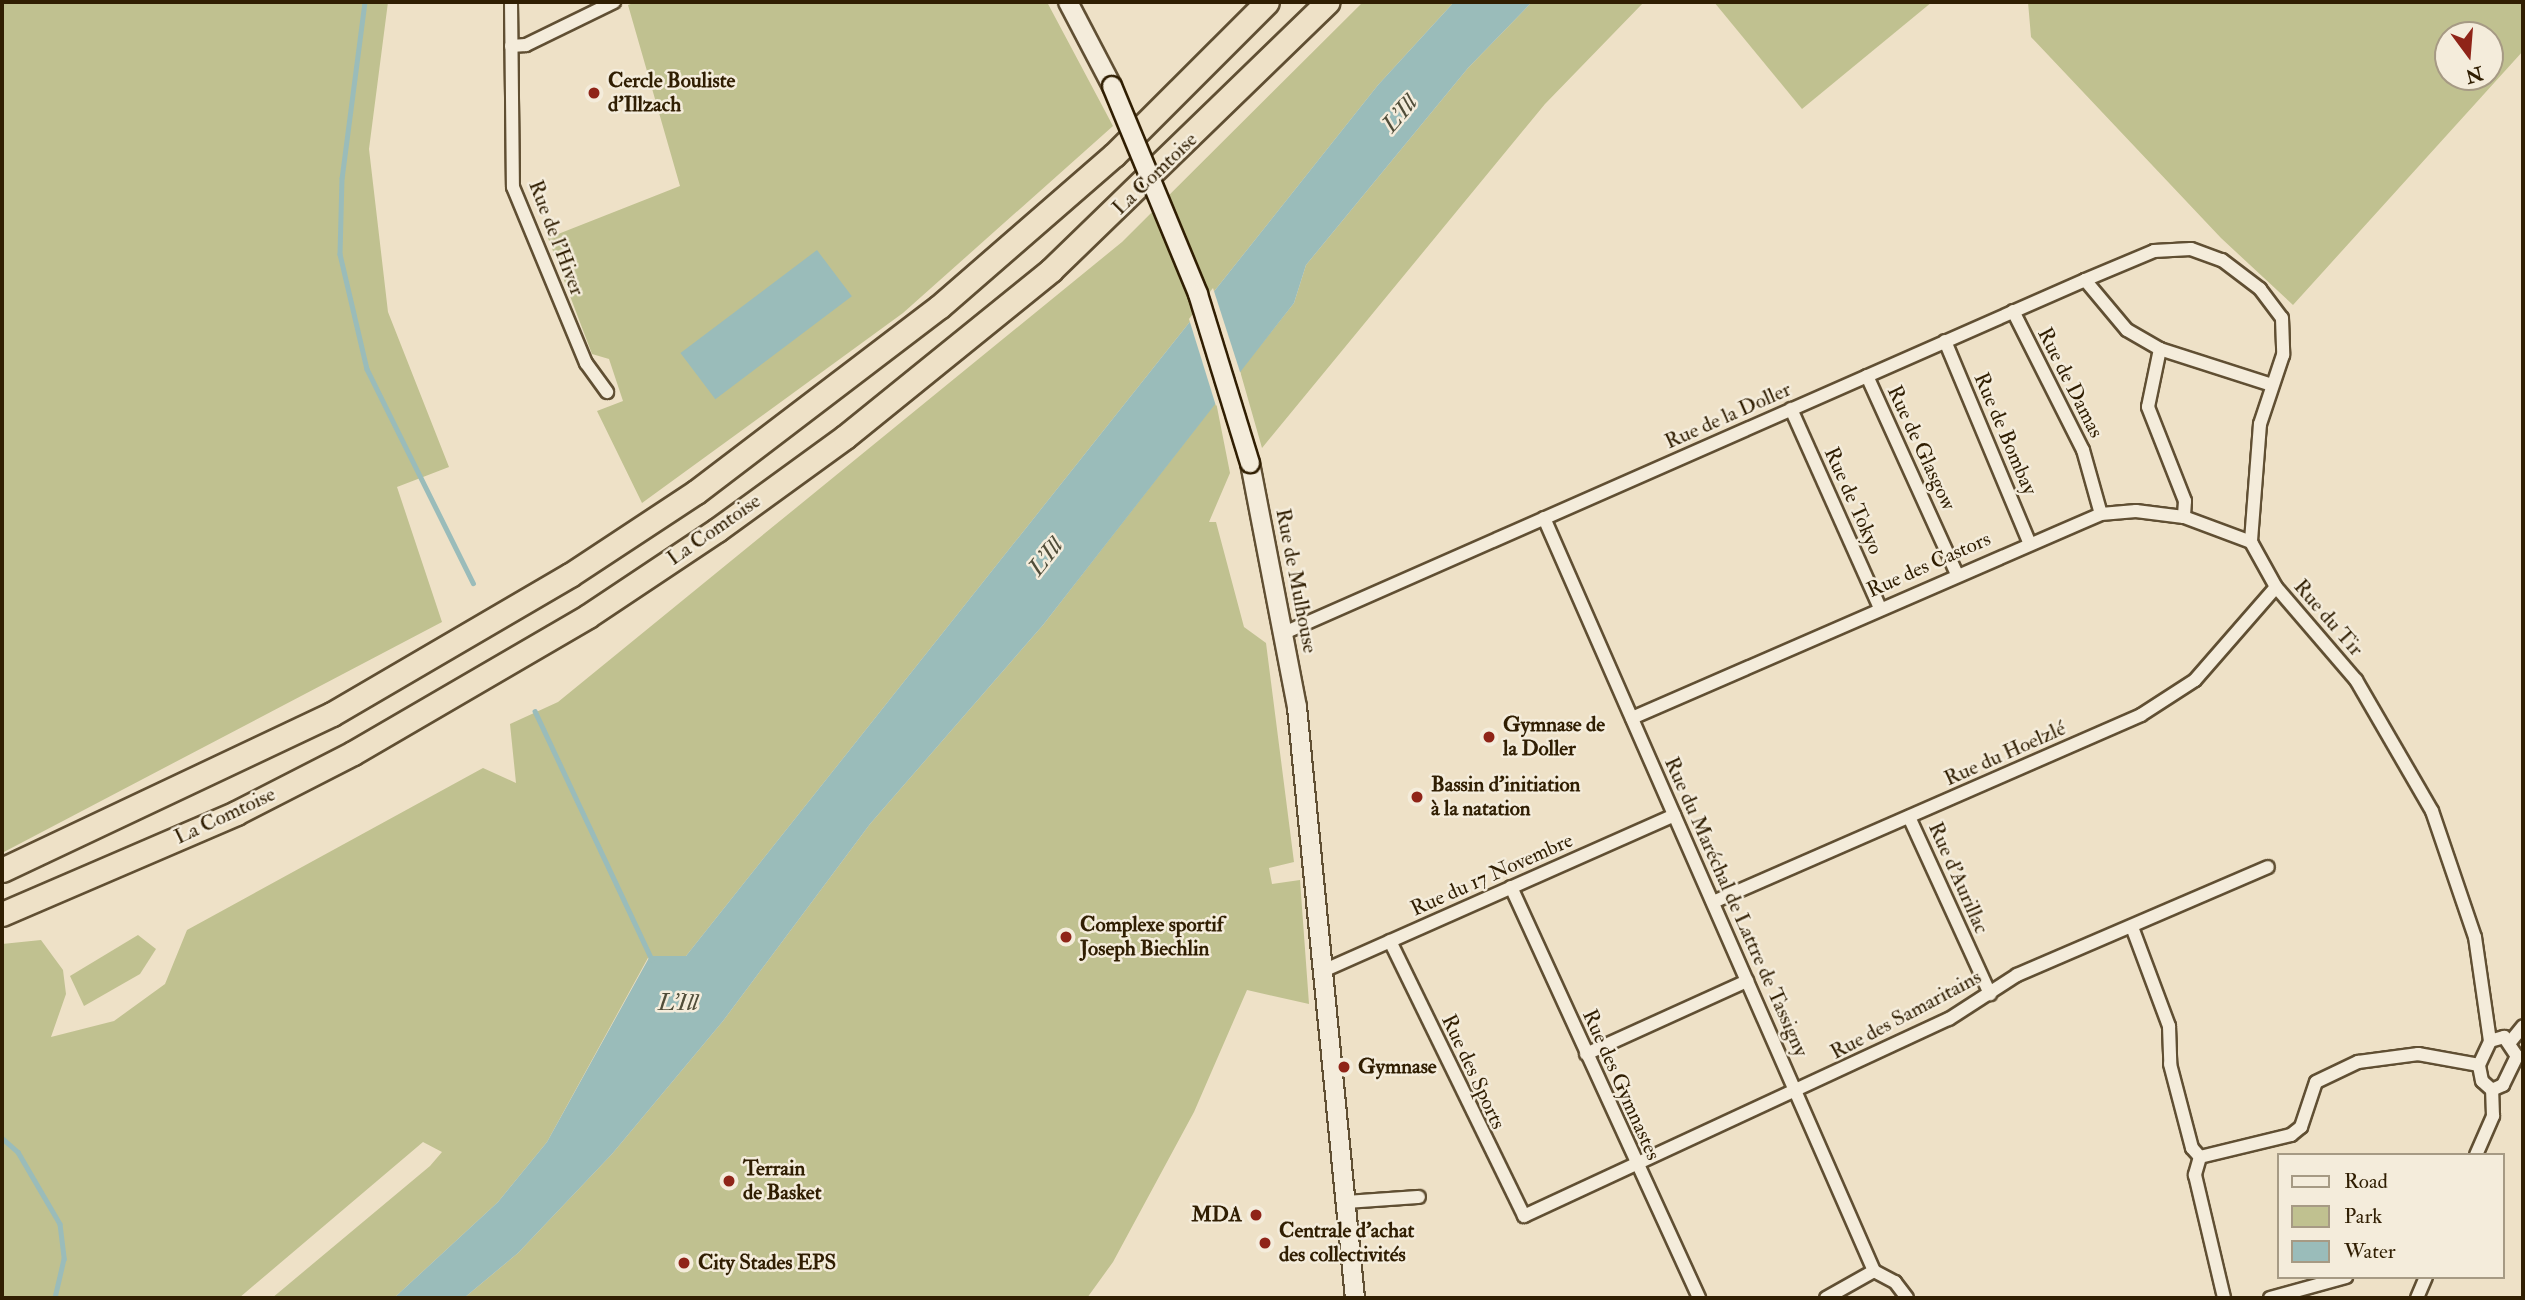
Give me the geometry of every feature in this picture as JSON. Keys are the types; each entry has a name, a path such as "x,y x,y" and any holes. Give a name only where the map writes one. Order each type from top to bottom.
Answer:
{"highway":[{"name":"La Comtoise","path":"2,870 332,714 559,582 696,492 939,307 1114,155 1267,2"},
{"name":"La Comtoise","path":"2,914 224,818 353,753 576,623 716,530 865,421 1051,270 1328,2"}],"main road":[{"name":"Rue de Mulhouse","path":"1068,2 1112,86 1198,294 1250,463 1284,633 1325,970 1355,1298"}],"street":[{"name":"Rue de l'Hiver","path":"511,2 513,187 586,363 607,392"},
{"path":"511,46 526,45 614,2"},
{"name":"Rue de la Doller","path":"1284,633 2154,251 2191,249 2222,260 2260,289 2282,318 2283,355 2269,384"},
{"path":"2085,280 2127,330 2160,349 2269,384 2254,466 2250,542"},
{"name":"Rue de Damas","path":"2013,312 2084,450 2101,514"},
{"name":"Rue de Bombay","path":"1945,341 2029,542"},
{"path":"2160,349 2148,407 2185,501 2185,517"},
{"name":"Rue de Glasgow","path":"1867,376 1957,574"},
{"name":"Rue de Tokyo","path":"1791,409 1880,608"},
{"name":"Rue des Castors","path":"1632,718 2029,542 2101,514 2136,511 2185,517 2250,542"},
{"name":"Rue du Maréchal de Lattre de Tassigny","path":"1544,518 1874,1271"},
{"name":"Rue du Tir","path":"2250,542 2276,587 2357,680 2432,811 2475,937 2490,1041"},
{"name":"Rue du Hoelzlé","path":"1713,902 2141,715 2196,680 2276,587"},
{"name":"Rue du 17 Novembre","path":"1325,970 1674,815"},
{"name":"Rue d'Aurillac","path":"1909,817 1990,994"},
{"name":"Rue des Samaritains","path":"1524,1216 1796,1093 1990,994 2017,975 2268,867"},
{"name":"Rue des Gymnastes","path":"1511,887 1636,1166 1699,1298"},
{"path":"2132,927 2169,1026 2170,1064 2192,1148 2200,1157"},
{"name":"Rue des Sports","path":"1390,941 1524,1216"},
{"path":"1586,1054 1747,981"},
{"path":"2511,1041 2523,1026"},
{"path":"2477,1153 2493,1116 2492,1090 2482,1081 2479,1066 2490,1041 2511,1041"},
{"path":"2492,1090 2513,1071 2517,1056 2511,1041"},
{"path":"2200,1157 2291,1135 2301,1127 2316,1082 2358,1062 2418,1054 2479,1066"},
{"path":"2200,1157 2195,1175 2224,1298"},
{"path":"1345,1202 1419,1197"},
{"path":"1826,1298 1874,1271 1895,1282 1908,1298"},
{"path":"2270,1298 2339,1279"},
{"path":"2417,1298 2425,1279"}],"green space":[{"path":"2,2 388,2 369,149 388,312 449,467 397,487 442,622 2,853"},
{"path":"636,2 1047,2 1113,126 903,313 642,503 597,411 623,401 609,359 592,354 548,238 680,186 628,5"},
{"path":"1363,2 1454,2 1378,85 686,956 649,956 547,1142 498,1202 394,1298 272,1298 430,1166 442,1152 423,1142 239,1298 2,1298 2,944 41,940 63,970 66,994 51,1037 114,1021 165,984 187,930 483,768 516,783 510,724 558,702 1122,242"},
{"path":"1532,2 1644,2 1545,104 1262,448 1240,371 1294,303 1306,265 1468,68"},
{"path":"1714,2 1932,2 1802,109"},
{"path":"2028,2 2523,2 2523,51 2504,72 2504,21 2434,21 2434,91 2487,91 2293,305 2221,238 2031,37"},
{"name":"Complexe sportif Joseph Biechlin","path":"1216,402 1230,473 1209,522 1216,522 1244,627 1266,643 1294,862 1269,868 1272,884 1300,880 1309,1004 1247,990 1194,1112 1113,1262 1087,1298 464,1298 518,1253 612,1154 723,1021 870,824 1043,625"},
{"path":"138,935 156,949 140,974 84,1006 70,976"}],"water":[{"name":"L'Ill","path":"1454,2 1532,2 1468,68 1306,265 1294,303 1043,625 870,824 723,1021 612,1154 518,1253 464,1298 394,1298 498,1202 547,1142 650,956 686,956 1378,85"},
{"path":"817,250 852,296 715,399 680,353"}],"pier":[{"path":"1213,288 1241,375 1216,406 1189,319"}],"waterway":[{"path":"365,2 342,178 340,254 367,369 473,583"},
{"path":"535,711 652,960"},
{"path":"2,1138 18,1152 60,1224 64,1259 55,1298"}],"place":[{"name":"Cercle Bouliste d'Illzach","path":"594,93"},
{"name":"Gymnase de la Doller","path":"1489,737"},
{"name":"Bassin d'initiation à la natation","path":"1417,797"},
{"name":"Complexe sportif Joseph Biechlin","path":"1066,937"},
{"name":"Gymnase","path":"1344,1067"},
{"name":"Terrain de Basket","path":"729,1181"},
{"name":"MDA","path":"1256,1215"},
{"name":"Centrale d'achat des collectivités","path":"1265,1243"},
{"name":"City Stades EPS","path":"684,1263"}]}
